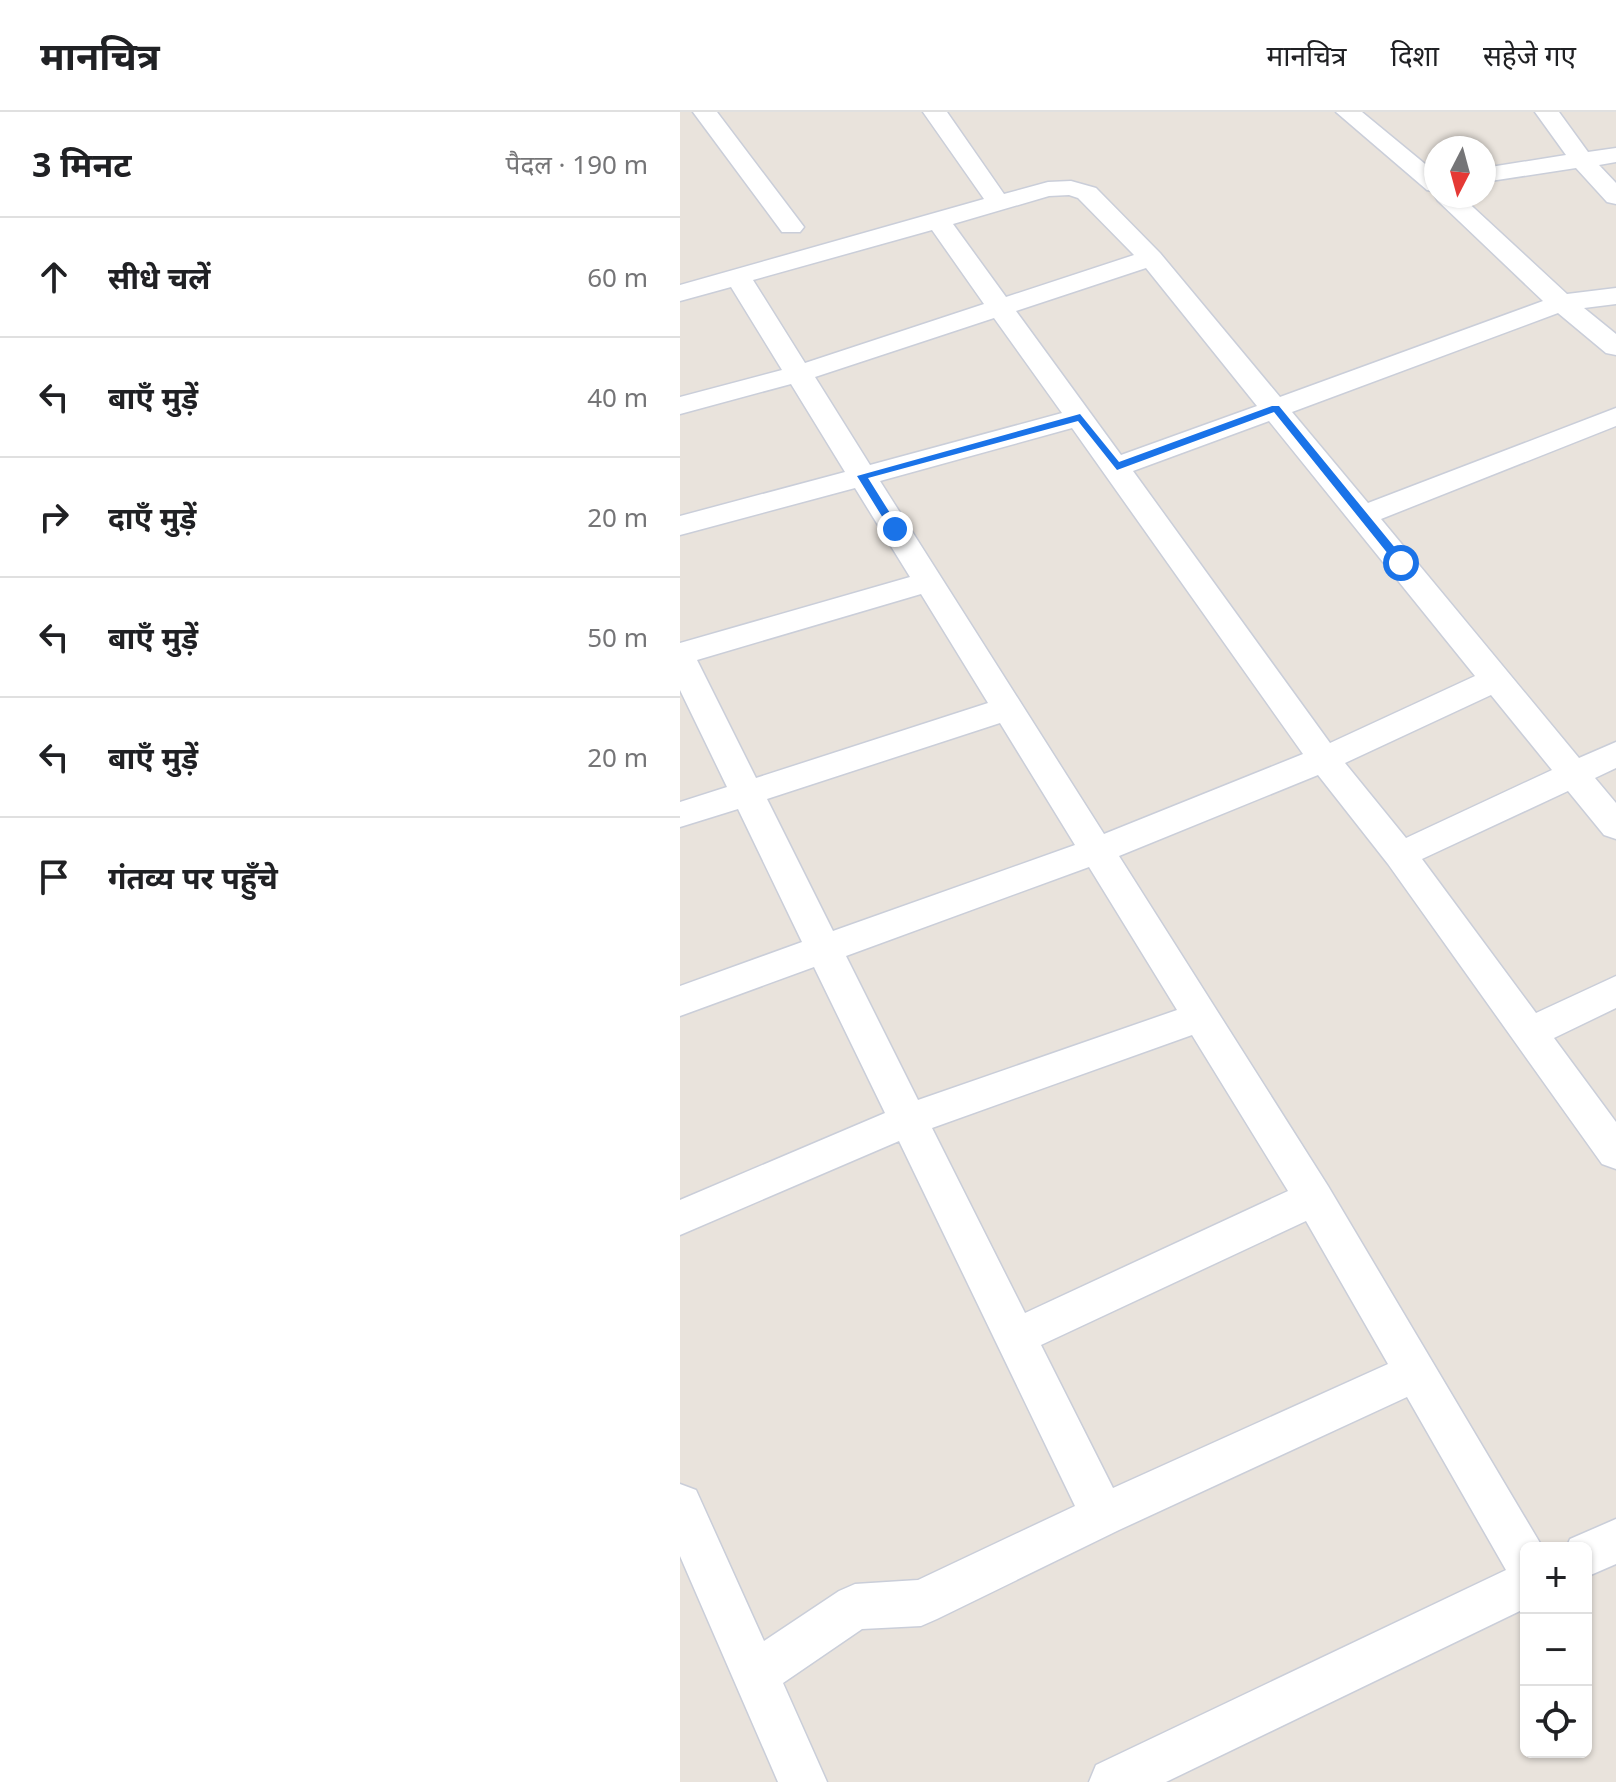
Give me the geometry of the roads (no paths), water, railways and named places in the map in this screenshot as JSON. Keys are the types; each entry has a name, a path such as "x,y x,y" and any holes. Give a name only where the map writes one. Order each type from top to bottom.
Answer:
{"street":[{"path":"705,112 791,227"},
{"path":"935,112 997,201"},
{"path":"1348,112 1424,175"},
{"path":"1547,112 1582,161 1616,197"},
{"path":"1496,173 1616,155"},
{"path":"680,293 938,221 997,201 1048,189 1071,188 1087,193 1151,258 1616,826"},
{"path":"1460,208 1561,303 1616,347"},
{"path":"938,221 1324,759 1400,855 1616,1152"},
{"path":"680,406 798,374 1151,258"},
{"path":"738,277 1314,1198 1520,1551"},
{"path":"1117,467 1561,303 1616,296"},
{"path":"1363,516 1616,416"},
{"path":"680,526 1080,417"},
{"path":"928,582 680,656 1103,1515"},
{"path":"680,1001 824,952 1096,851 1324,759 1496,679"},
{"path":"680,815 1007,709"},
{"path":"1400,855 1616,754"},
{"path":"1529,1033 1616,991"},
{"path":"680,1218 908,1120 1200,1017"},
{"path":"1016,1337 1314,1198"},
{"path":"756,1674 855,1607 921,1603 1103,1515 1416,1372"},
{"path":"680,1505 803,1782"},
{"path":"1592,1552 1616,1541"},
{"path":"1113,1782 1520,1587"}]}
